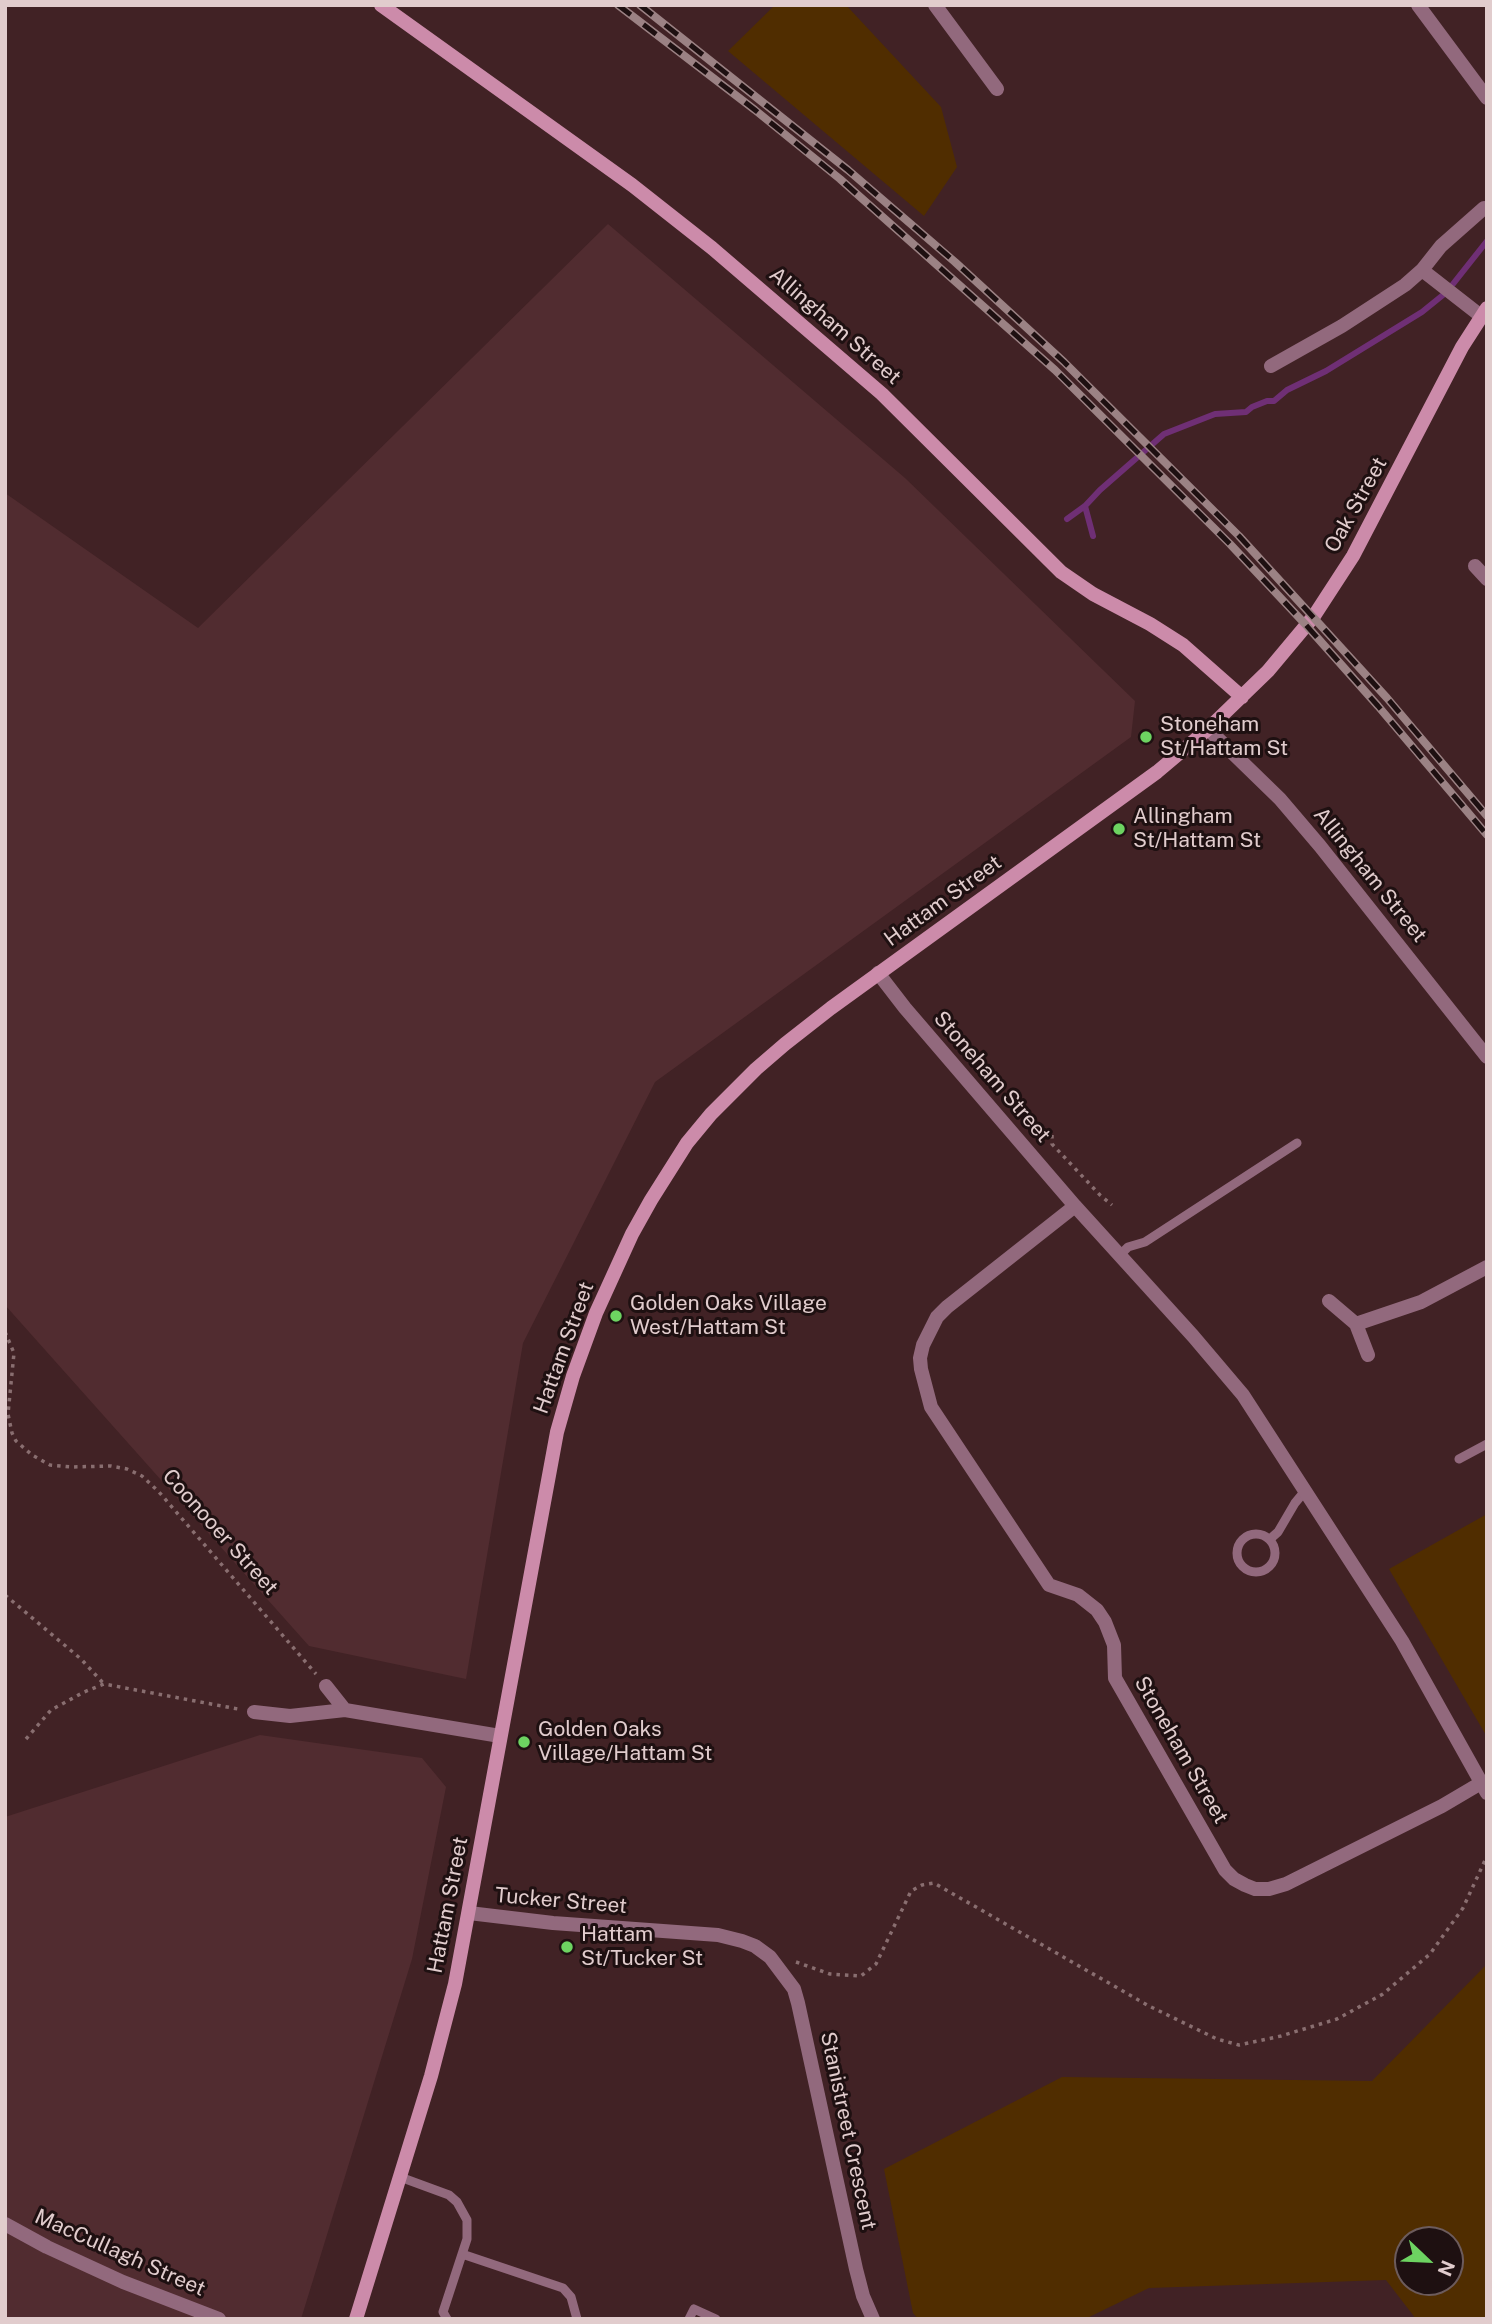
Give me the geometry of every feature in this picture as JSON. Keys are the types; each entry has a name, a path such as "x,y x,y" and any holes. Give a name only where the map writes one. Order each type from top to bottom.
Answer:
{"main road":[{"name":"Allingham Street","path":"382,5 701,239 882,394 1060,572 1183,645 1242,697"},
{"name":"Oak Street","path":"1242,697 1306,625 1340,578 1383,502 1455,359 1484,312"},
{"name":"Hattam Street","path":"356,2319 445,2026 463,1947 557,1432 573,1376 596,1313 632,1234 676,1160 719,1106 756,1069 878,973 1157,772 1242,697"}],"street":[{"path":"935,5 997,89"},
{"path":"1418,5 1487,98"},
{"path":"1271,366 1342,326 1405,285 1422,270 1441,246 1484,208"},
{"name":"Oak Street","path":"1422,270 1484,312"},
{"path":"1475,566 1487,579"},
{"name":"Allingham Street","path":"1208,729 1280,799 1320,846 1487,1058"},
{"name":"Stoneham Street","path":"878,973 1075,1206 1243,1395 1402,1642 1484,1788 1442,1806 1286,1884 1269,1889 1255,1889 1225,1870 1115,1678 1114,1645 1105,1622 1097,1610 1078,1595 1049,1585 931,1406 920,1358 930,1330 947,1307 1075,1206"},
{"path":"1356,1324 1421,1302 1487,1267"},
{"path":"1329,1301 1356,1324 1368,1355"},
{"path":"326,1686 345,1710"},
{"path":"254,1712 290,1716 345,1710 500,1736"},
{"name":"Tucker Street","path":"469,1913 553,1923 718,1935 755,1946 772,1958"},
{"name":"Stanistreet Crescent","path":"772,1958 794,1989 800,2010 856,2269 873,2319"},
{"name":"MacCullagh Street","path":"5,2224 123,2283 219,2319"}],"lane":[{"path":"1119,1256 1129,1247 1145,1242 1297,1143"},
{"path":"1459,1459 1487,1444"},
{"path":"1270,1539 1306,1492"},
{"path":"1252,1534 1265,1535 1270,1539 1274,1544 1275,1557 1269,1567 1258,1572 1241,1565 1237,1553 1241,1540 1252,1534"},
{"path":"400,2177 439,2190 457,2202 463,2211 468,2229 443,2312 447,2319"},
{"path":"462,2254 563,2288 571,2297 577,2319"},
{"path":"689,2319 694,2309 716,2319"}],"path":[{"path":"1052,1135 1052,1144 1112,1205"},
{"name":"Coonooer Street","path":"5,1332 14,1353 8,1414 16,1441 32,1455 50,1465 111,1466 142,1476 159,1492 326,1686"},
{"path":"5,1595 80,1659 104,1684"},
{"path":"26,1739 51,1710 104,1684 254,1712"},
{"path":"772,1958 792,1961 830,1974 860,1976 876,1964 911,1892 922,1885 934,1884 1149,2006 1217,2039 1239,2045 1337,2019 1383,1994 1430,1954 1463,1908 1487,1856"}],"shaded area":[{"path":"775,5 846,5 941,107 957,167 924,216 728,51"},
{"path":"608,224 905,478 1135,701 1131,737 655,1082 523,1343 466,1679 309,1646 5,1305 5,493 198,628"},
{"path":"1487,1514 1487,1737 1389,1569"},
{"path":"260,1735 422,1758 446,1787 412,1959 301,2319 5,2319 5,1817"},
{"path":"1487,1964 1487,2319 1416,2319 1398,2296 1464,2296 1464,2226 1394,2226 1394,2290 1386,2280 1149,2288 1085,2319 918,2319 913,2313 884,2169 1062,2077 1372,2081"}],"waterway":[{"path":"1453,284 1487,241"},
{"path":"1067,519 1164,434 1215,414 1246,412 1267,401 1274,401 1287,390 1326,371 1422,312 1443,295"},
{"path":"1085,506 1093,536"}],"railway":[{"path":"618,5 840,179 1055,370 1230,544 1306,625 1487,835"},
{"path":"640,5 848,170 955,262 1064,362 1239,536 1387,698 1487,816"}],"place":[{"name":"Stoneham St/Hattam St","path":"1146,737"},
{"name":"Allingham St/Hattam St","path":"1119,829"},
{"name":"Golden Oaks Village West/Hattam St","path":"616,1316"},
{"name":"Golden Oaks Village/Hattam St","path":"524,1742"},
{"name":"Hattam St/Tucker St","path":"567,1947"}]}
